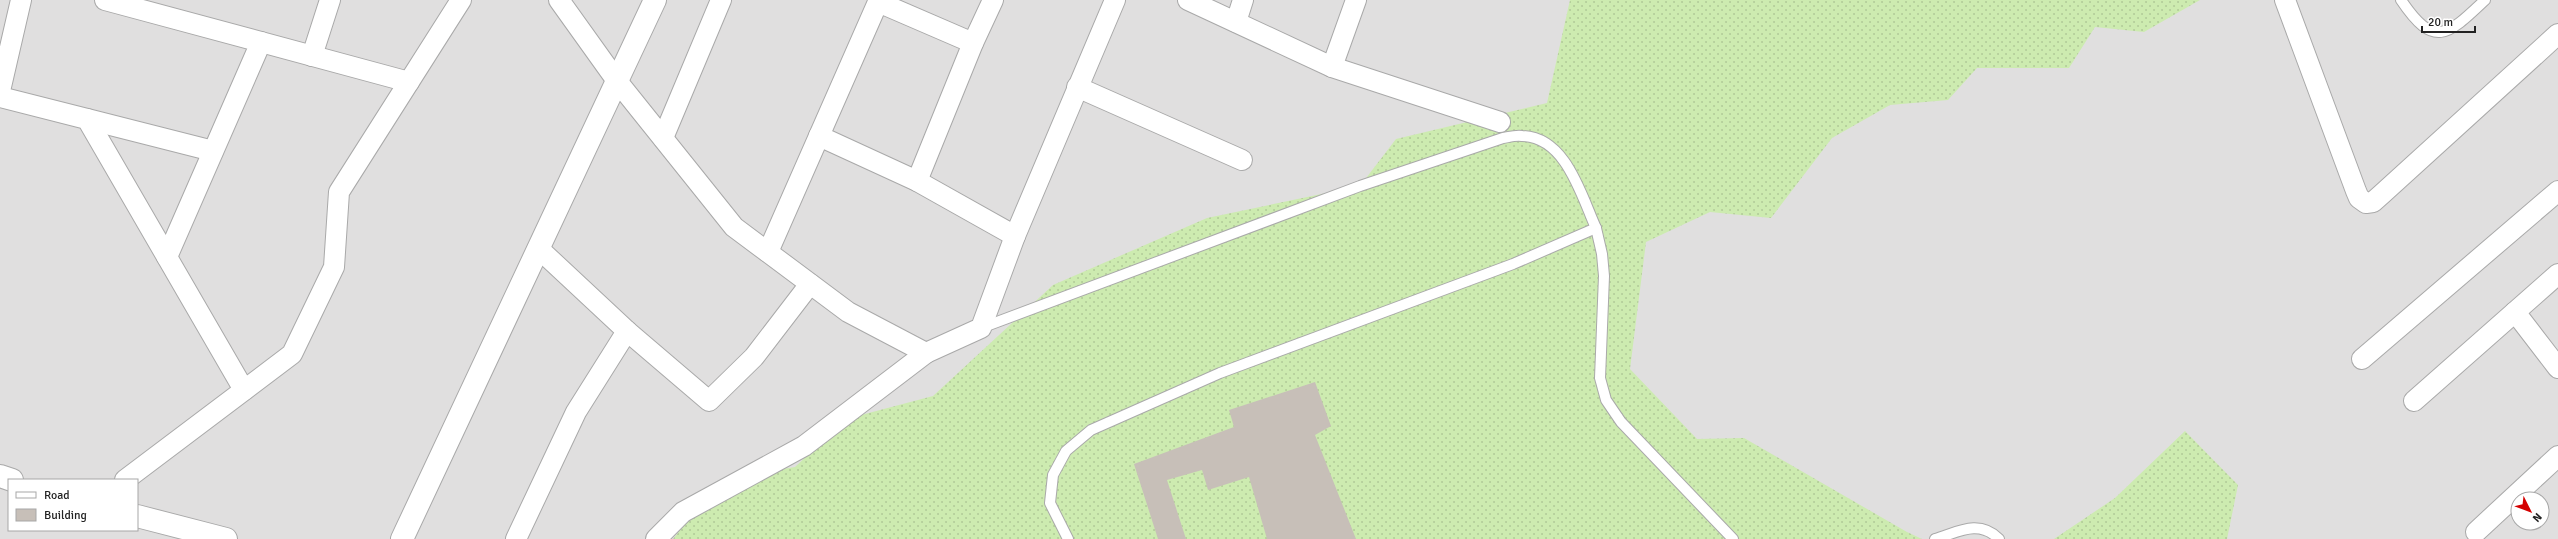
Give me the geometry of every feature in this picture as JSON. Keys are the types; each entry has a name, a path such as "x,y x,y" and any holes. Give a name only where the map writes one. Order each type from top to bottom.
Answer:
{"street":[{"path":"0,90 21,0"},
{"path":"105,0 409,82"},
{"path":"312,56 330,0"},
{"path":"126,479 292,354 334,267 339,192 461,0"},
{"path":"559,0 617,81 734,227 848,312 926,353"},
{"path":"402,539 655,0"},
{"path":"663,138 721,0"},
{"path":"917,181 973,43 993,0"},
{"path":"656,539 683,512 804,446 926,353 982,328 1015,236 1115,0"},
{"path":"1188,0 1332,67 1500,122"},
{"path":"1236,22 1243,0"},
{"path":"1332,67 1356,0"},
{"path":"2285,0 2359,198 2366,203 2377,198 2555,44"},
{"path":"768,252 878,2 973,43"},
{"path":"167,257 261,42"},
{"path":"1077,87 1242,160"},
{"path":"0,97 214,151"},
{"path":"86,118 244,390"},
{"path":"819,136 917,181 1015,236"},
{"path":"2362,359 2558,191"},
{"path":"538,248 627,331 709,401 754,357 810,284"},
{"path":"2414,401 2558,274"},
{"path":"2515,312 2558,368"},
{"path":"516,539 576,412 627,331"},
{"path":"2476,532 2558,456"},
{"path":"138,516 226,539"}],"lane":[{"path":"2401,0 2421,26 2429,31 2439,32 2450,28 2485,0"},
{"path":"982,328 1360,186 1503,138 1523,135 1541,142 1554,150 1568,166 1596,228 1602,254 1604,276 1600,378 1606,400 1621,422 1733,539"},
{"path":"1068,539 1050,503 1053,474 1066,451 1091,430 1220,372 1513,264 1596,228"},
{"path":"1935,539 1972,527 1986,528 1999,539"}],"shaded area":[{"path":"0,0 2558,0 2558,539 0,539"}],"green space":[{"path":"1570,0 2200,0 2144,32 2095,27 2069,68 1977,68 1948,100 1890,105 1832,138 1771,218 1710,212 1646,242 1630,369 1697,439 1744,438 1907,532 1922,539 673,539 693,514 751,474 795,467 846,419 933,396 1053,285 1207,218 1360,186 1396,139 1547,103"},
{"path":"2185,431 2238,485 2227,539 2054,539 2115,498"}],"building":[{"path":"1315,382 1331,426 1315,435 1356,539 1267,539 1249,477 1208,490 1202,470 1167,480 1186,539 1158,539 1134,464 1234,427 1229,410"}]}
